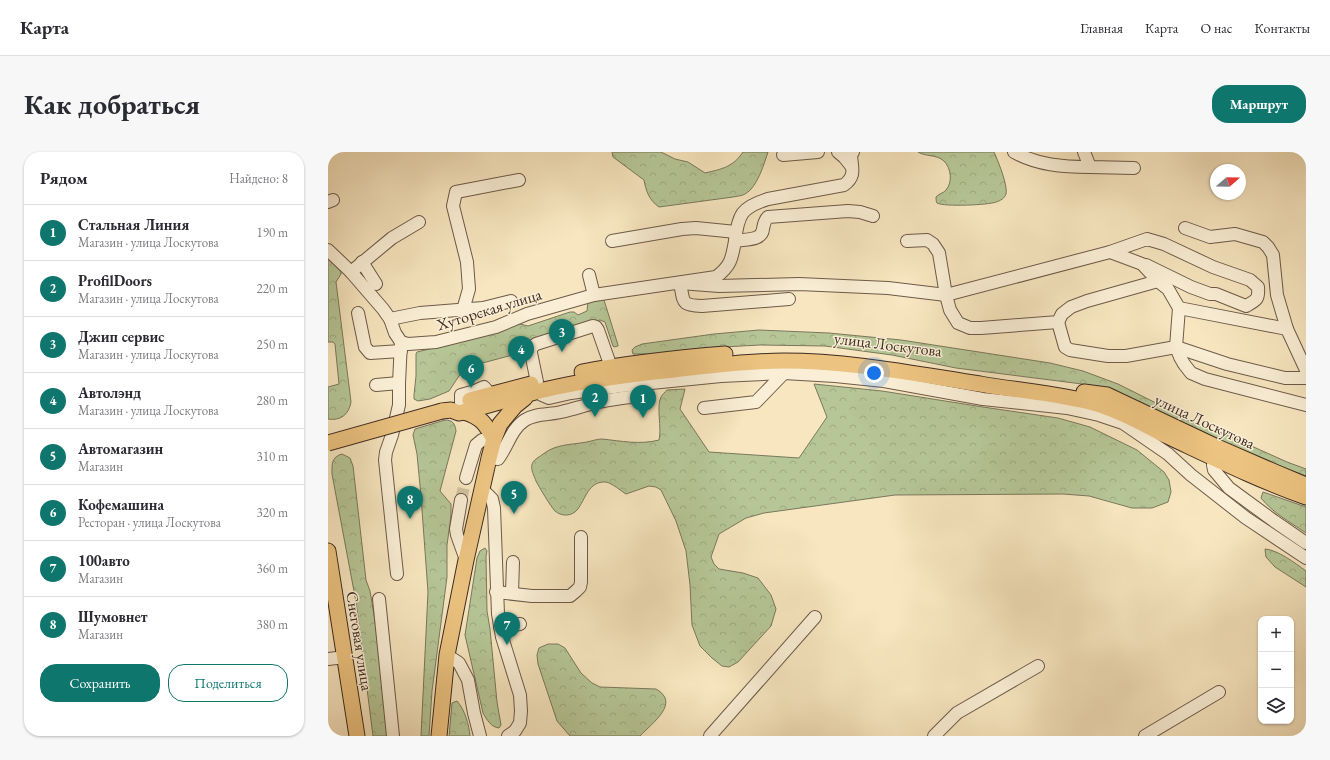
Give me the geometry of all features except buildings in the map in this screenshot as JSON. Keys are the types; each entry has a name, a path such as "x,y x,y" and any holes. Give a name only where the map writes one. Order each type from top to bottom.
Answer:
{"main road":[{"name":"улица Лоскутова","path":"536,389 553,378 611,367 687,357 737,353 811,353 866,357 1107,395 1216,447 1306,484"},
{"name":"улица Лоскутова","path":"328,443 456,406 487,395 611,377 721,364 785,361 843,364 885,368 982,385 1056,395 1099,404 1122,413 1215,459 1306,497"},
{"path":"439,736 447,655 466,560 494,439 500,424 511,410 536,389"},
{"path":"487,395 494,439"},
{"path":"456,406 481,419 487,426 494,439"},
{"name":"Снеговая улица","path":"328,551 331,594 345,657 357,736"}],"street":[{"path":"783,155 818,152"},
{"path":"838,152 852,167"},
{"path":"680,283 716,277 725,270 732,258 740,215 744,210 768,199 844,185 853,175 851,155 853,152"},
{"path":"1014,152 1049,165 1069,167 1134,168"},
{"path":"1084,152 1090,167"},
{"path":"463,310 469,290 468,262 453,206 456,192 519,180"},
{"path":"612,241 696,228 736,236 758,238 763,233 765,220 768,217 848,211 860,212 873,216"},
{"path":"351,272 392,238 419,222"},
{"path":"1185,228 1210,238 1235,234 1263,242 1268,247 1273,255 1277,295 1287,329 1306,370"},
{"path":"680,283 719,286 782,283 882,288 946,295 1110,252 1147,239 1164,244 1213,267 1250,280 1258,287 1259,296 1256,301 1246,306 1216,294 1210,294 1191,287 1157,269 1110,252"},
{"path":"907,241 927,240 933,244 939,253 950,310 958,323 970,328 981,328 1058,322"},
{"path":"328,250 351,272 390,319 401,346 399,405 385,460 397,574"},
{"path":"362,262 376,284"},
{"path":"1142,264 1168,289 1179,308 1176,347 1184,364 1191,373 1205,379 1306,404"},
{"path":"589,275 594,295"},
{"path":"1158,281 1071,307 1062,314 1058,322 1065,347 1070,350 1108,356 1126,356 1176,347 1227,364 1286,378 1306,378"},
{"path":"680,283 684,301 689,305 702,306 789,299"},
{"name":"Хуторская улица","path":"358,313 365,347 370,353 405,344 422,344 496,327 527,314 594,295 680,283"},
{"path":"390,319 420,313 483,308 511,301"},
{"path":"1179,308 1287,329"},
{"path":"611,367 598,330 593,326 536,344 531,348 536,389 542,395 549,398 571,393 621,386 721,376 784,373 884,381 983,399 1067,408 1099,415 1123,423 1168,454 1246,518 1306,558"},
{"path":"704,408 756,402 784,373"},
{"path":"376,385 399,383"},
{"path":"456,406 464,387 468,384 476,383 487,395"},
{"path":"489,458 498,459 514,430 524,420 533,416 559,413 600,402 648,395"},
{"path":"466,478 476,445 482,440 494,439"},
{"path":"1215,459 1213,465 1214,470 1229,488 1306,543"},
{"path":"482,489 492,499 494,508 496,592 500,626 520,695 520,723 515,731 508,736"},
{"path":"460,500 456,529 466,560"},
{"path":"496,592 532,596 570,596 580,587 581,582 581,537"},
{"path":"512,593 513,562"},
{"path":"380,599 393,736"},
{"path":"710,736 815,617"},
{"path":"500,626 520,624"},
{"path":"447,655 459,663 468,680 474,713 482,735"},
{"path":"328,659 345,657"},
{"path":"934,736 957,713 1038,666"},
{"path":"1145,736 1219,692"}],"green space":[{"path":"612,152 661,152 675,159 688,162 705,173 727,167 743,152 768,152 753,187 744,195 659,207 648,195 644,180 613,157"},
{"path":"918,152 994,152 1004,179 1006,194 999,201 985,204 957,205 937,203 936,197 945,191 950,183 950,171 941,159"},
{"path":"328,256 341,272 336,282 351,402 346,414 336,419 328,419 328,387 339,384 335,344 333,342 328,342"},
{"path":"600,298 604,300 618,346 613,346 605,322 600,320 591,322 520,353 475,365 461,373 449,391 430,399 418,401 414,399 417,352 496,333 515,325 520,324 528,326 570,312 574,312 578,315 587,311 588,302"},
{"path":"759,330 829,333 901,340 1050,363 1083,371 1118,384 1162,406 1181,418 1227,435 1306,469 1306,476 1255,458 1123,395 1090,385 956,368 892,355 825,346 760,345 723,347 664,354 633,354 632,350 642,344 714,334"},
{"path":"814,384 882,391 1058,418 1090,427 1137,450 1164,472 1169,480 1171,492 1168,502 1152,508 1132,508 1089,496 1063,494 895,495 764,513 746,518 719,534 711,557 714,564 719,569 743,573 758,578 771,595 776,609 771,626 738,662 729,667 722,666 700,646 692,625 690,585 686,551 676,521 661,490 656,487 649,486 626,494 614,485 606,482 600,482 591,488 575,512 570,515 564,515 555,511 545,497 536,481 532,464 536,459 550,450 566,445 600,439 623,442 659,440 659,406 661,397 667,390 685,389 680,409 709,452 799,458 827,417"},
{"path":"445,420 453,423 456,431 440,491 451,504 447,545 447,577 432,691 429,736 421,736 428,592 417,454 413,435 415,429"},
{"path":"342,454 350,458 353,466 366,580 370,591 377,633 388,736 373,736 356,602 332,474 334,459 338,455"},
{"path":"1263,492 1306,507 1306,533 1271,508 1261,498"},
{"path":"485,548 487,551 487,611 501,725 499,728 491,725 483,713 465,635 477,558 480,551"},
{"path":"1265,549 1281,554 1306,571 1306,587 1275,567 1266,557"},
{"path":"548,644 558,644 565,648 581,673 592,683 600,687 656,689 666,700 662,713 640,736 570,736 557,721 538,664 537,655 539,648"},
{"path":"457,701 466,718 470,736 449,736 452,703"}],"tunnel":[{"path":"461,500 466,478"}],"place":[{"name":"Джип сервис","path":"562,352"},
{"name":"Автолэнд","path":"521,369"},
{"name":"Кофемашина","path":"471,388"},
{"name":"ProfilDoors","path":"595,417"},
{"name":"Стальная Линия","path":"643,418"},
{"name":"Автомагазин","path":"514,514"},
{"name":"Шумовнет","path":"410,519"},
{"name":"100авто","path":"507,645"}]}
